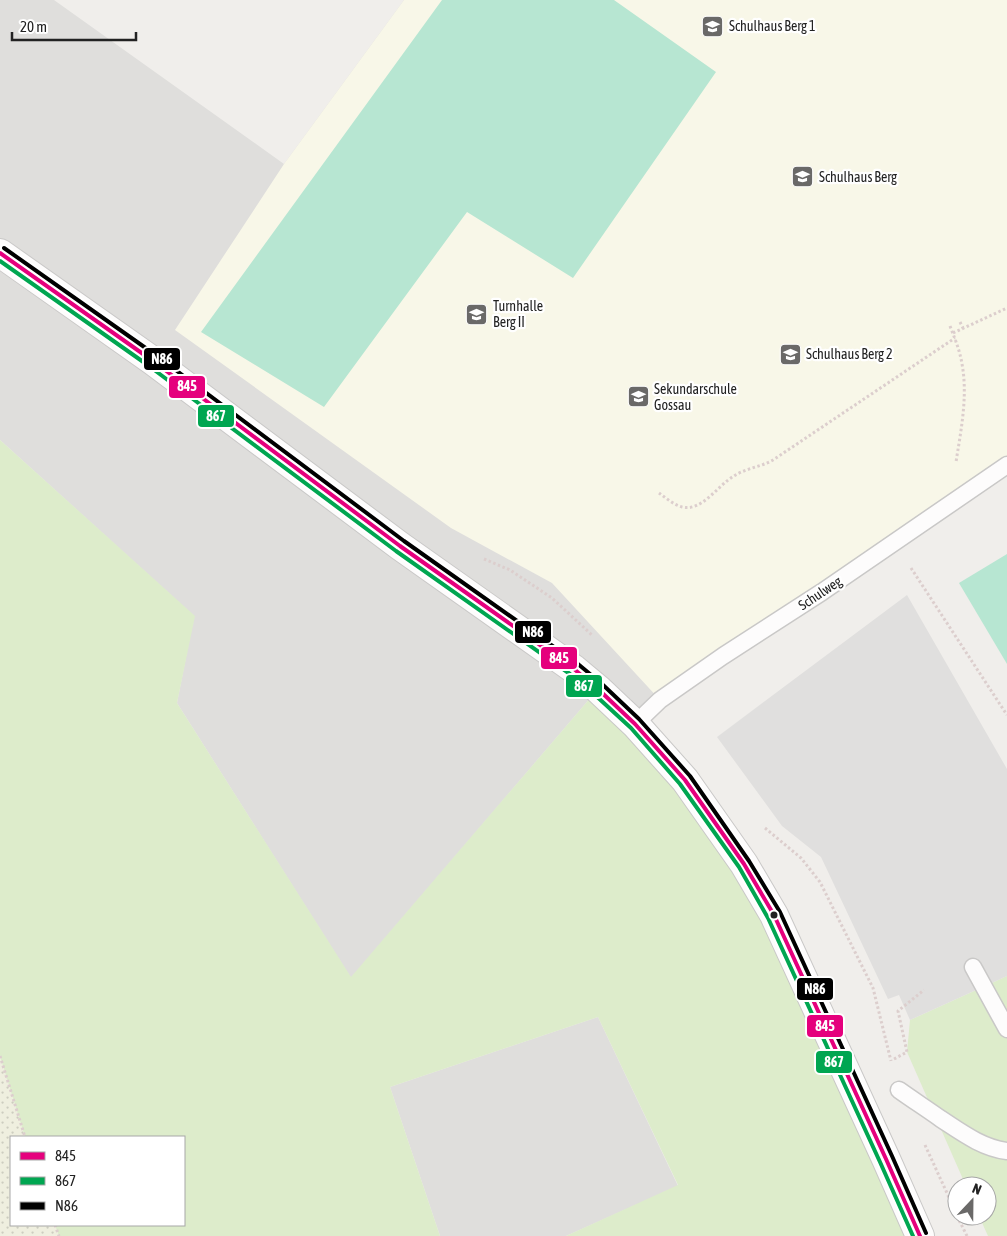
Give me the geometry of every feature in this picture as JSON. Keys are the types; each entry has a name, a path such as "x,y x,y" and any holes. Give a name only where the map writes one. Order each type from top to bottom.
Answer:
{"street":[{"path":"0,253 153,361 400,546 574,669 635,724 685,780 744,864 774,915 920,1236"}],"lane":[{"name":"Schulweg","path":"635,724 660,700 723,656 822,592 1007,465"},
{"path":"973,967 1007,1029"},
{"path":"900,1090 961,1132 992,1148 1007,1151"}],"path":[{"path":"953,333 1007,308"},
{"path":"960,322 963,328"},
{"path":"950,326 963,364 964,385 955,472 956,500"},
{"path":"659,493 683,508 696,506 735,475 773,460 955,338"},
{"path":"894,542 1007,715"},
{"path":"477,556 510,570 552,598"},
{"path":"891,1061 907,1052 898,1010 924,990"},
{"path":"0,1056 24,1136"}],"shaded area":[{"name":"Sekundarschule Gossau","path":"0,0 54,0 284,164 404,0 1007,0 1007,465 635,724 598,689 351,978 177,703 194,616 0,440"},
{"name":"Sekundarschule Gossau","path":"404,0 1007,0 1007,465 660,700 552,583 451,528 175,330 284,164"},
{"path":"907,595 1007,769 1007,976 910,1020 899,995 888,999 821,857 782,826 717,737"},
{"path":"598,1017 678,1186 566,1236 440,1236 390,1087"}],"green space":[{"path":"442,0 614,0 716,72 573,278 467,212 324,407 201,332"},
{"path":"0,440 195,616 177,703 351,977 598,689 744,864 920,1236 566,1236 678,1185 598,1017 390,1087 440,1236 59,1236 55,1226 185,1226 185,1136 25,1136 0,1056"},
{"path":"1007,554 1007,664 959,583"},
{"path":"1007,976 1007,1236 988,1236 984,1226 997,1226 997,1176 962,1176 907,1052 910,1020"},
{"path":"0,1056 25,1136 10,1136 10,1226 55,1226 59,1236 0,1236"}],"transit line":[{"name":"N86","path":"4,248 157,356 404,541 578,664 639,719 690,776 749,861 780,912 926,1233"},
{"name":"845","path":"0,253 153,361 400,546 574,669 635,724 685,780 744,864 774,915 920,1236"},
{"name":"867","path":"0,261 149,366 396,551 570,674 631,728 680,784 739,867 768,918 913,1236"}],"place":[{"name":"Schulhaus Berg 1","path":"713,26"},
{"name":"Schulhaus Berg","path":"803,177"},
{"name":"Turnhalle Berg II","path":"477,314"},
{"name":"Schulhaus Berg 2","path":"790,354"},
{"name":"Sekundarschule Gossau","path":"638,397"}]}
